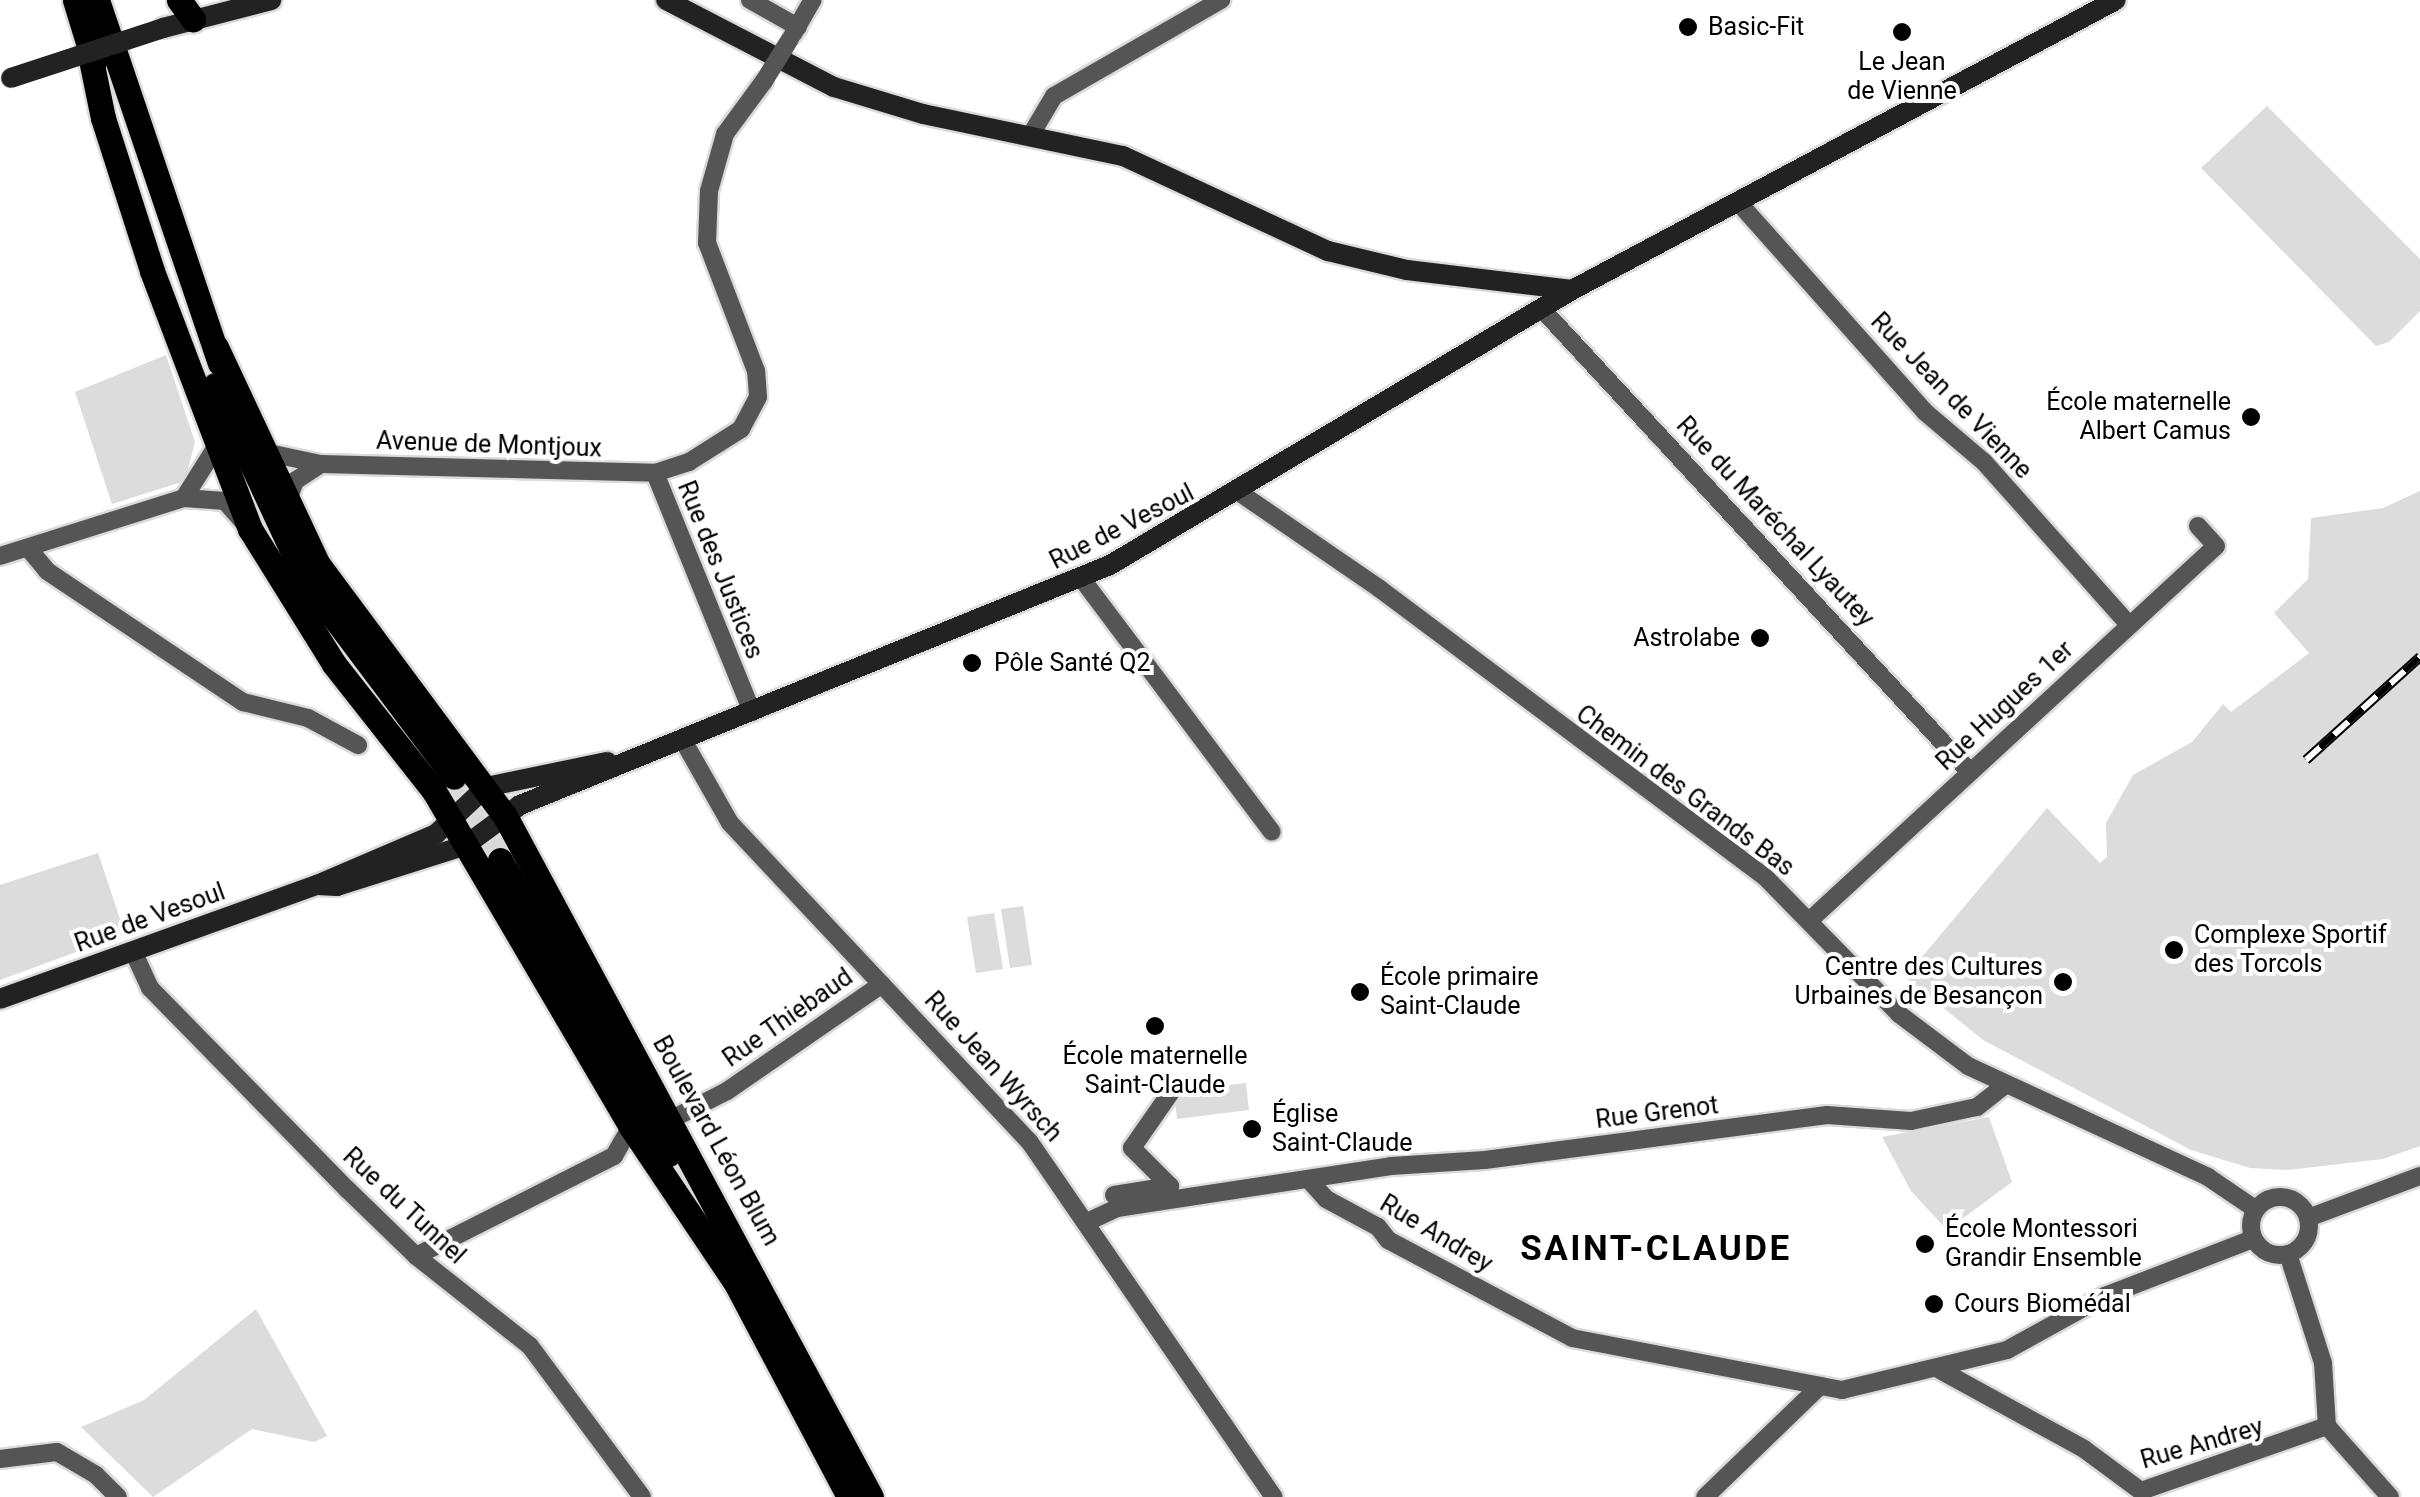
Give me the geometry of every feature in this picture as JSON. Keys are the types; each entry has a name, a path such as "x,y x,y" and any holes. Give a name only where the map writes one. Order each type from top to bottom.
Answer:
{"main road":[{"path":"75,0 89,50 176,294 258,460"},
{"path":"97,0 216,346 306,580 454,778"},
{"path":"6,81 164,28 186,10 271,0"},
{"path":"666,0 875,102 1032,133 1123,156 1328,250 1408,270 1572,290"},
{"name":"Rue de Vesoul","path":"317,885 337,886 466,846 505,816 1082,579 1240,493 1572,290 2116,0"},
{"path":"89,50 102,118 216,447 250,529 334,664 444,827 466,846 630,1127 746,1280"},
{"name":"Boulevard Léon Blum","path":"258,460 371,643 505,816 670,1120 848,1497"},
{"name":"Rue de Vesoul","path":"0,998 317,885 444,827 486,788 675,747"},
{"name":"Boulevard Léon Blum","path":"500,860 871,1497"}],"street":[{"path":"750,0 794,33"},
{"name":"Rue des Justices","path":"752,712 655,473 723,444 752,416 758,396 756,371 707,243 716,155 814,0"},
{"path":"1032,133 1054,96 1220,0"},
{"name":"Rue Jean de Vienne","path":"1738,202 1925,412 1984,462 2129,625"},
{"name":"Rue du Maréchal Lyautey","path":"1541,308 1970,772"},
{"path":"184,498 216,447"},
{"name":"Avenue de Montjoux","path":"258,460 655,473"},
{"path":"285,506 295,481 321,464"},
{"name":"Chemin des Grands Bas","path":"1240,493 1380,589 1766,878 1899,1014 2004,1086 2208,1176 2255,1209"},
{"path":"0,556 184,498 225,501 250,529"},
{"name":"Rue Hugues 1er","path":"1809,921 2216,546 2198,526"},
{"path":"28,548 46,571 243,702 308,718 358,745"},
{"path":"1082,579 1272,832"},
{"name":"Rue Jean Wyrsch","path":"675,747 730,823 1017,1126 1274,1497"},
{"name":"Rue du Tunnel","path":"133,951 150,988 179,1020 416,1256 530,1346 642,1497"},
{"name":"Rue Thiebaud","path":"670,1120 772,1060 882,984"},
{"name":"Rue Grenot","path":"1309,1180 1827,1115 1911,1121 1977,1107 2004,1086"},
{"path":"1114,1195 1170,1186 1132,1148 1173,1089"},
{"path":"416,1256 588,1172 614,1156 630,1127"},
{"path":"2308,1218 2420,1176"},
{"path":"1087,1222 1117,1208 1309,1180"},
{"name":"Rue Andrey","path":"1309,1180 1326,1199 1378,1227 1388,1240 1572,1338 1820,1386 1856,1389 2006,1350 2105,1296 2253,1239"},
{"path":"2280,1196 2298,1202 2308,1218 2304,1244 2288,1254 2272,1254 2253,1239 2255,1209 2280,1196"},
{"path":"2288,1254 2323,1364 2328,1426 2390,1497"},
{"name":"Rue Andrey","path":"1940,1370 2084,1450 2140,1494 2328,1426"},
{"path":"1705,1497 1820,1386"},
{"path":"0,1459 57,1452 96,1474 118,1497"}],"shaded area":[{"path":"2267,106 2420,259 2420,311 2389,342 2376,346 2201,168"},
{"path":"166,355 195,442 185,481 112,504 75,392"},
{"name":"Complexe Sportif des Torcols","path":"2420,491 2420,1146 2383,1159 2288,1170 2250,1168 2191,1150 1983,1040 1905,977 2047,808 2100,863 2107,857 2106,823 2133,775 2192,742 2223,704 2231,712 2309,653 2274,613 2308,579 2311,518 2383,508"},
{"path":"98,853 125,934 0,980 0,885"},
{"path":"1023,906 1032,965 1010,968 1001,909"},
{"path":"994,913 1003,969 976,973 967,917"},
{"path":"1246,1083 1249,1110 1177,1119 1174,1094 1219,1087 1220,1094 1229,1092 1229,1085"},
{"path":"1989,1117 2012,1182 1947,1230 1911,1191 1882,1137"},
{"path":"256,1309 327,1436 314,1442 252,1429 153,1497 81,1427 144,1400"}],"tunnel":[{"path":"454,777 500,860"}],"railway":[{"path":"2306,760 2420,657"}],"place":[{"name":"Basic-Fit","path":"1688,27"},
{"name":"Le Jean de Vienne","path":"1902,32"},
{"name":"École maternelle Albert Camus","path":"2251,417"},
{"name":"Astrolabe","path":"1760,638"},
{"name":"Pôle Santé Q2","path":"972,663"},
{"name":"Complexe Sportif des Torcols","path":"2174,950"},
{"name":"Centre des Cultures Urbaines de Besançon","path":"2063,982"},
{"name":"École primaire Saint-Claude","path":"1360,992"},
{"name":"École maternelle Saint-Claude","path":"1155,1026"},
{"name":"Église Saint-Claude","path":"1252,1129"},
{"name":"École Montessori Grandir Ensemble","path":"1925,1244"},
{"name":"Cours Biomédal","path":"1934,1304"}],"district":[{"name":"SAINT-CLAUDE","path":"1656,1249"}]}
